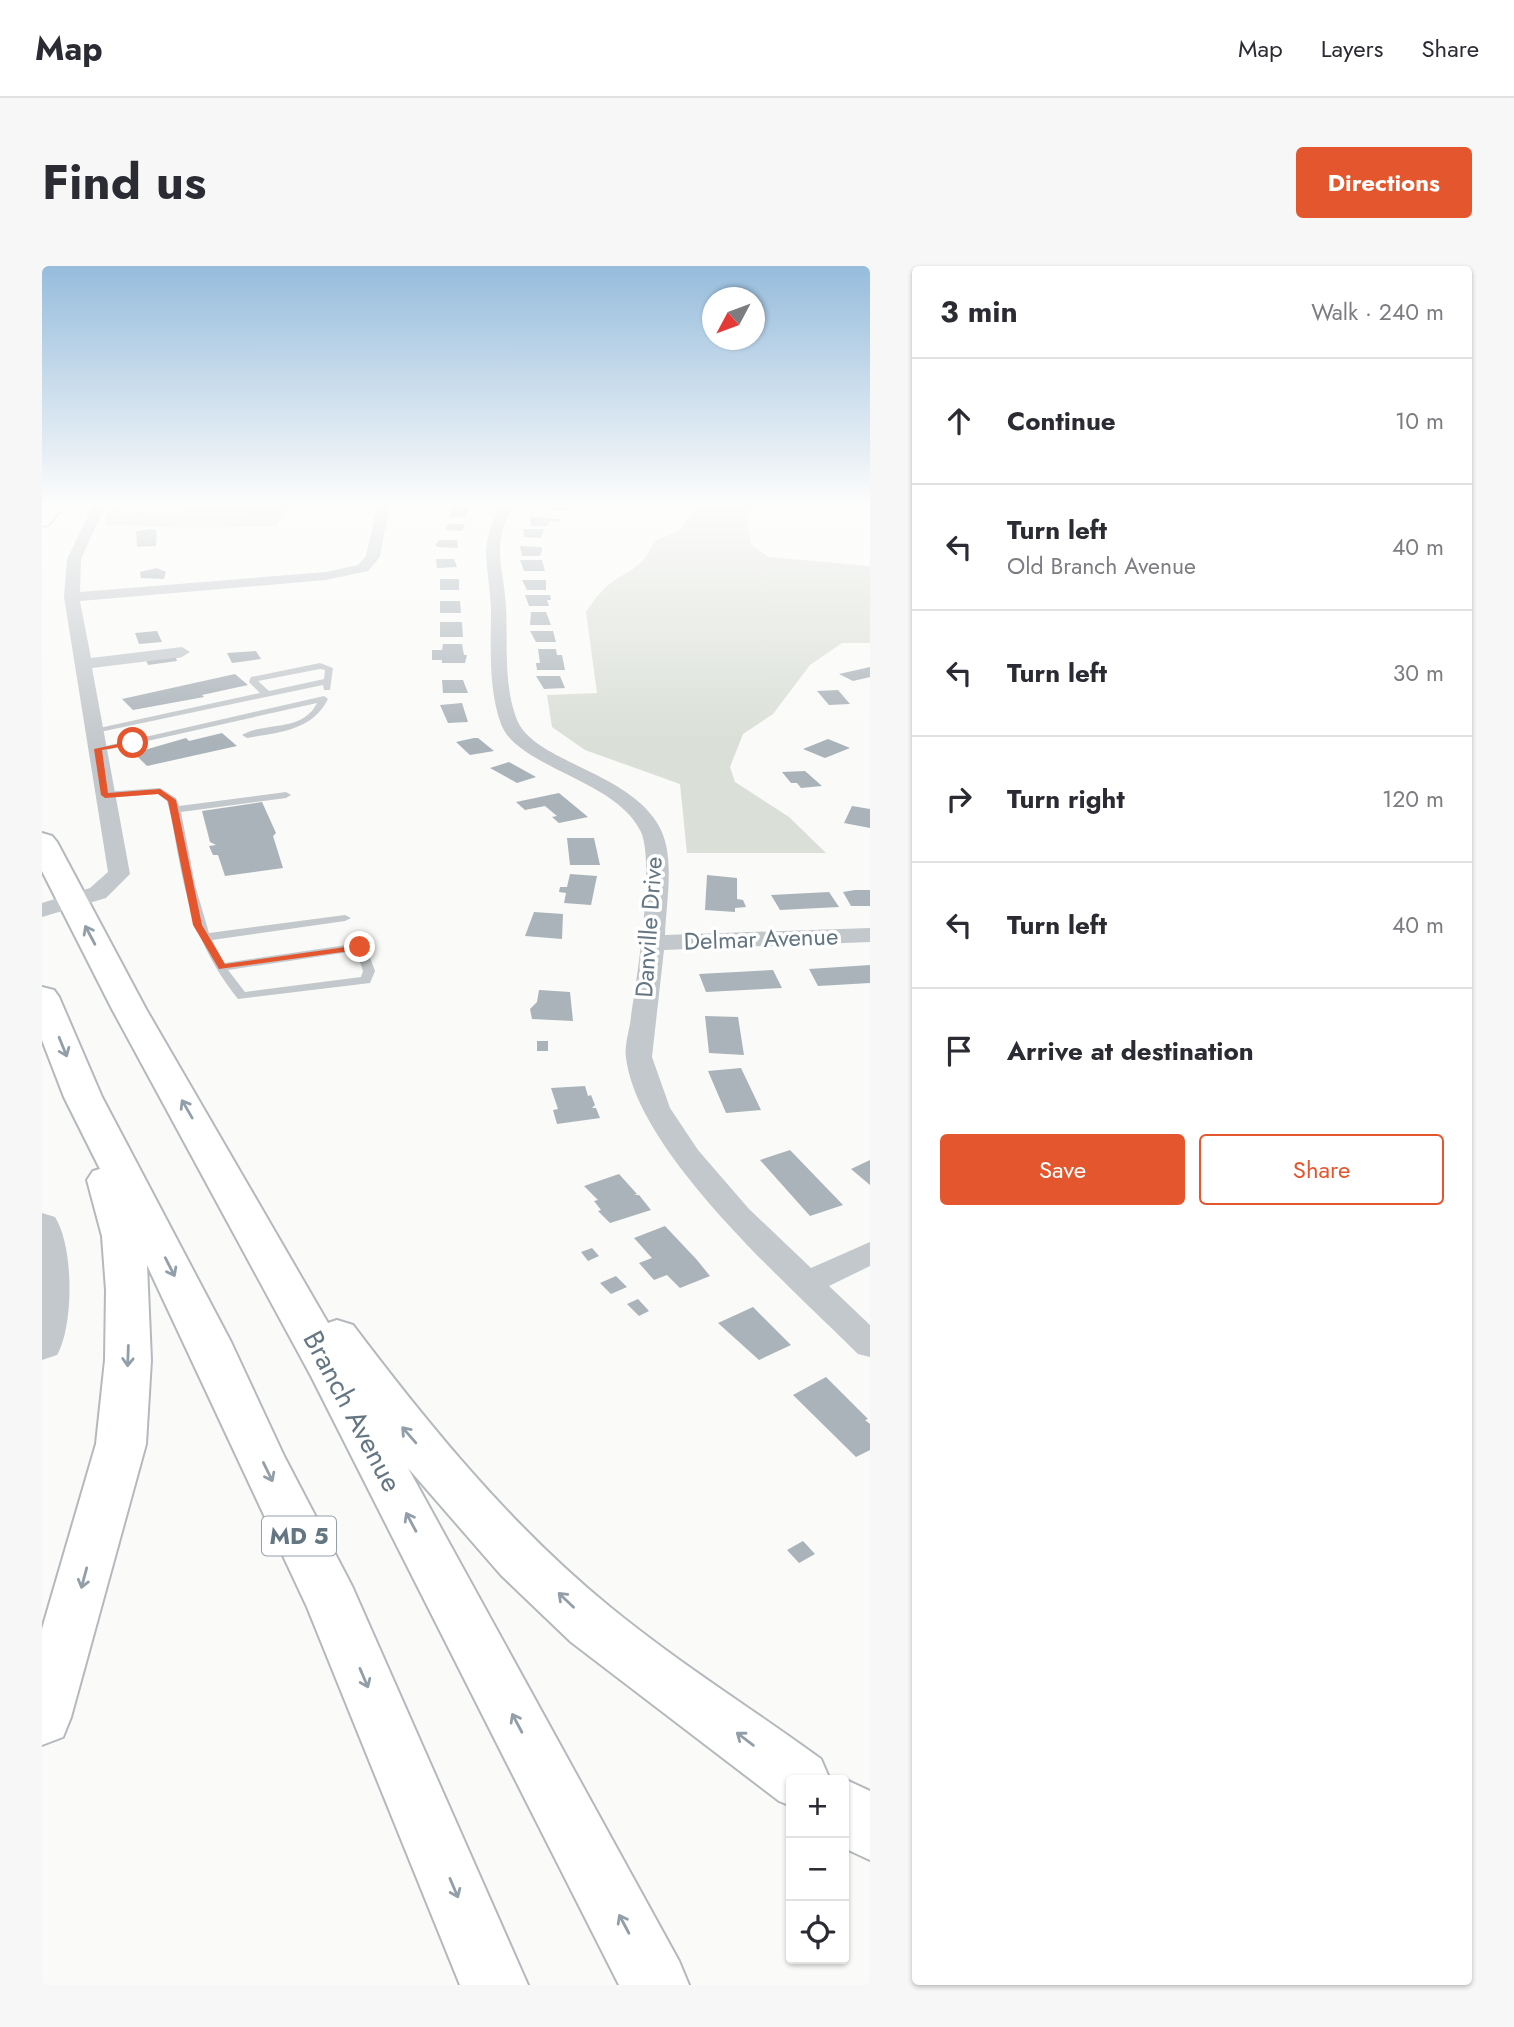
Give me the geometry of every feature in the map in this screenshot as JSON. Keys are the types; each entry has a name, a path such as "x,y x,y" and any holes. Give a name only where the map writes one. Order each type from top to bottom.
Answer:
{"highway":[{"name":"Branch Avenue","path":"42,842 57,906 221,1168 334,1375 655,1985"},
{"name":"MD 5","path":"42,997 83,1097 208,1342 261,1460 332,1603 494,1985"},
{"path":"42,1717 62,1656 121,1444 128,1360 128,1290 123,1236 83,1097"},
{"path":"221,1168 396,1419 495,1533 590,1624 793,1775"},
{"path":"849,1814 870,1829"}],"street":[{"path":"57,906 98,893 119,874 82,664 72,597 73,582"},
{"path":"72,597 251,582"},
{"name":"Danville Drive","path":"495,582 504,709 510,725 534,749 611,789 637,812 650,829 657,851 653,943 639,1058 656,1108 688,1157 738,1216 870,1345"},
{"path":"82,664 182,652"},
{"name":"Delmar Avenue","path":"653,943 870,935"},
{"path":"42,1226 50,1276 42,1344"},
{"path":"806,1284 870,1253"}],"lane":[{"path":"247,735 309,721 319,712 324,699 329,667 320,666 254,679 253,682 266,693"},
{"path":"95,730 328,681"},
{"path":"98,749 324,699"},
{"path":"105,795 160,791 172,800 198,925 222,967 242,996 366,980 369,971 360,947 222,967"},
{"path":"174,810 286,795"},
{"path":"205,937 345,918"}],"shaded area":[{"path":"870,582 870,643 842,643 810,665 773,714 743,734 730,767 735,782 789,817 826,853 687,853 680,784 585,750 552,727 547,695 597,693 586,612 610,584"}],"building":[{"path":"440,582 459,582 459,590 440,590"},
{"path":"523,582 546,582 546,590 527,590"},
{"path":"525,595 550,595 551,600 547,600 549,606 529,606"},
{"path":"440,601 460,601 461,613 440,613"},
{"path":"531,612 546,612 551,625 530,625"},
{"path":"440,622 462,622 463,637 440,637"},
{"path":"157,631 162,642 139,644 135,633"},
{"path":"530,631 553,631 556,642 536,642"},
{"path":"443,644 462,644 464,655 467,655 465,663 432,660 432,650 442,650"},
{"path":"538,649 556,649 557,655 562,655 565,670 537,670 536,663 540,663"},
{"path":"256,651 261,659 232,663 227,653"},
{"path":"180,653 182,657 176,658 177,661 148,665 145,657"},
{"path":"870,667 870,677 853,681 839,674"},
{"path":"235,674 248,685 202,695 204,697 133,710 122,699"},
{"path":"536,676 560,676 565,688 544,689"},
{"path":"442,680 463,680 468,693 443,693"},
{"path":"838,690 850,704 829,705 817,691"},
{"path":"462,703 468,722 448,723 440,705"},
{"path":"222,733 237,746 147,766 134,753 186,738 189,741"},
{"path":"478,738 494,751 470,755 456,742"},
{"path":"828,739 850,748 825,758 803,749"},
{"path":"509,762 536,777 517,783 490,768"},
{"path":"805,771 822,786 801,788 797,783 791,783 782,772"},
{"path":"559,793 588,817 559,823 552,817 557,816 545,806 525,810 516,802"},
{"path":"262,802 276,833 273,836 283,868 225,876 218,855 213,855 209,846 216,845 210,842 202,811"},
{"path":"852,806 870,809 870,828 844,823"},
{"path":"567,838 594,838 600,865 570,865"},
{"path":"570,874 597,876 591,905 564,903 566,893 559,892 560,887 567,887"},
{"path":"707,875 737,878 737,899 743,900 746,907 735,908 735,912 705,910"},
{"path":"870,890 870,906 851,906 843,892"},
{"path":"829,892 839,907 780,910 771,895"},
{"path":"534,912 563,914 562,939 525,936"},
{"path":"870,965 870,983 818,986 809,969"},
{"path":"773,970 782,988 706,992 699,974"},
{"path":"539,990 570,992 573,1021 532,1019 530,1009 537,1002"},
{"path":"705,1016 738,1017 744,1055 709,1053"},
{"path":"537,1041 548,1041 548,1051 537,1051"},
{"path":"741,1068 761,1110 726,1113 708,1071"},
{"path":"585,1086 595,1105 592,1108 596,1108 600,1118 557,1124 553,1110 558,1109 551,1088"},
{"path":"790,1150 843,1205 810,1216 760,1160"},
{"path":"870,1160 870,1185 851,1169"},
{"path":"619,1174 637,1194 634,1195 639,1195 651,1210 610,1223 598,1211 601,1210 594,1201 598,1200 584,1186"},
{"path":"665,1226 710,1276 680,1288 667,1275 654,1280 639,1263 652,1258 634,1238"},
{"path":"592,1248 599,1256 588,1261 581,1252"},
{"path":"616,1276 627,1287 611,1294 600,1283"},
{"path":"638,1299 649,1311 639,1316 627,1304"},
{"path":"753,1307 791,1345 759,1360 718,1323"},
{"path":"826,1377 870,1424 870,1450 856,1457 793,1395"},
{"path":"803,1541 815,1554 799,1563 787,1550"}],"route":[{"path":"133,743 98,749 105,795 160,791 172,800 198,925 222,967 360,947"}]}
